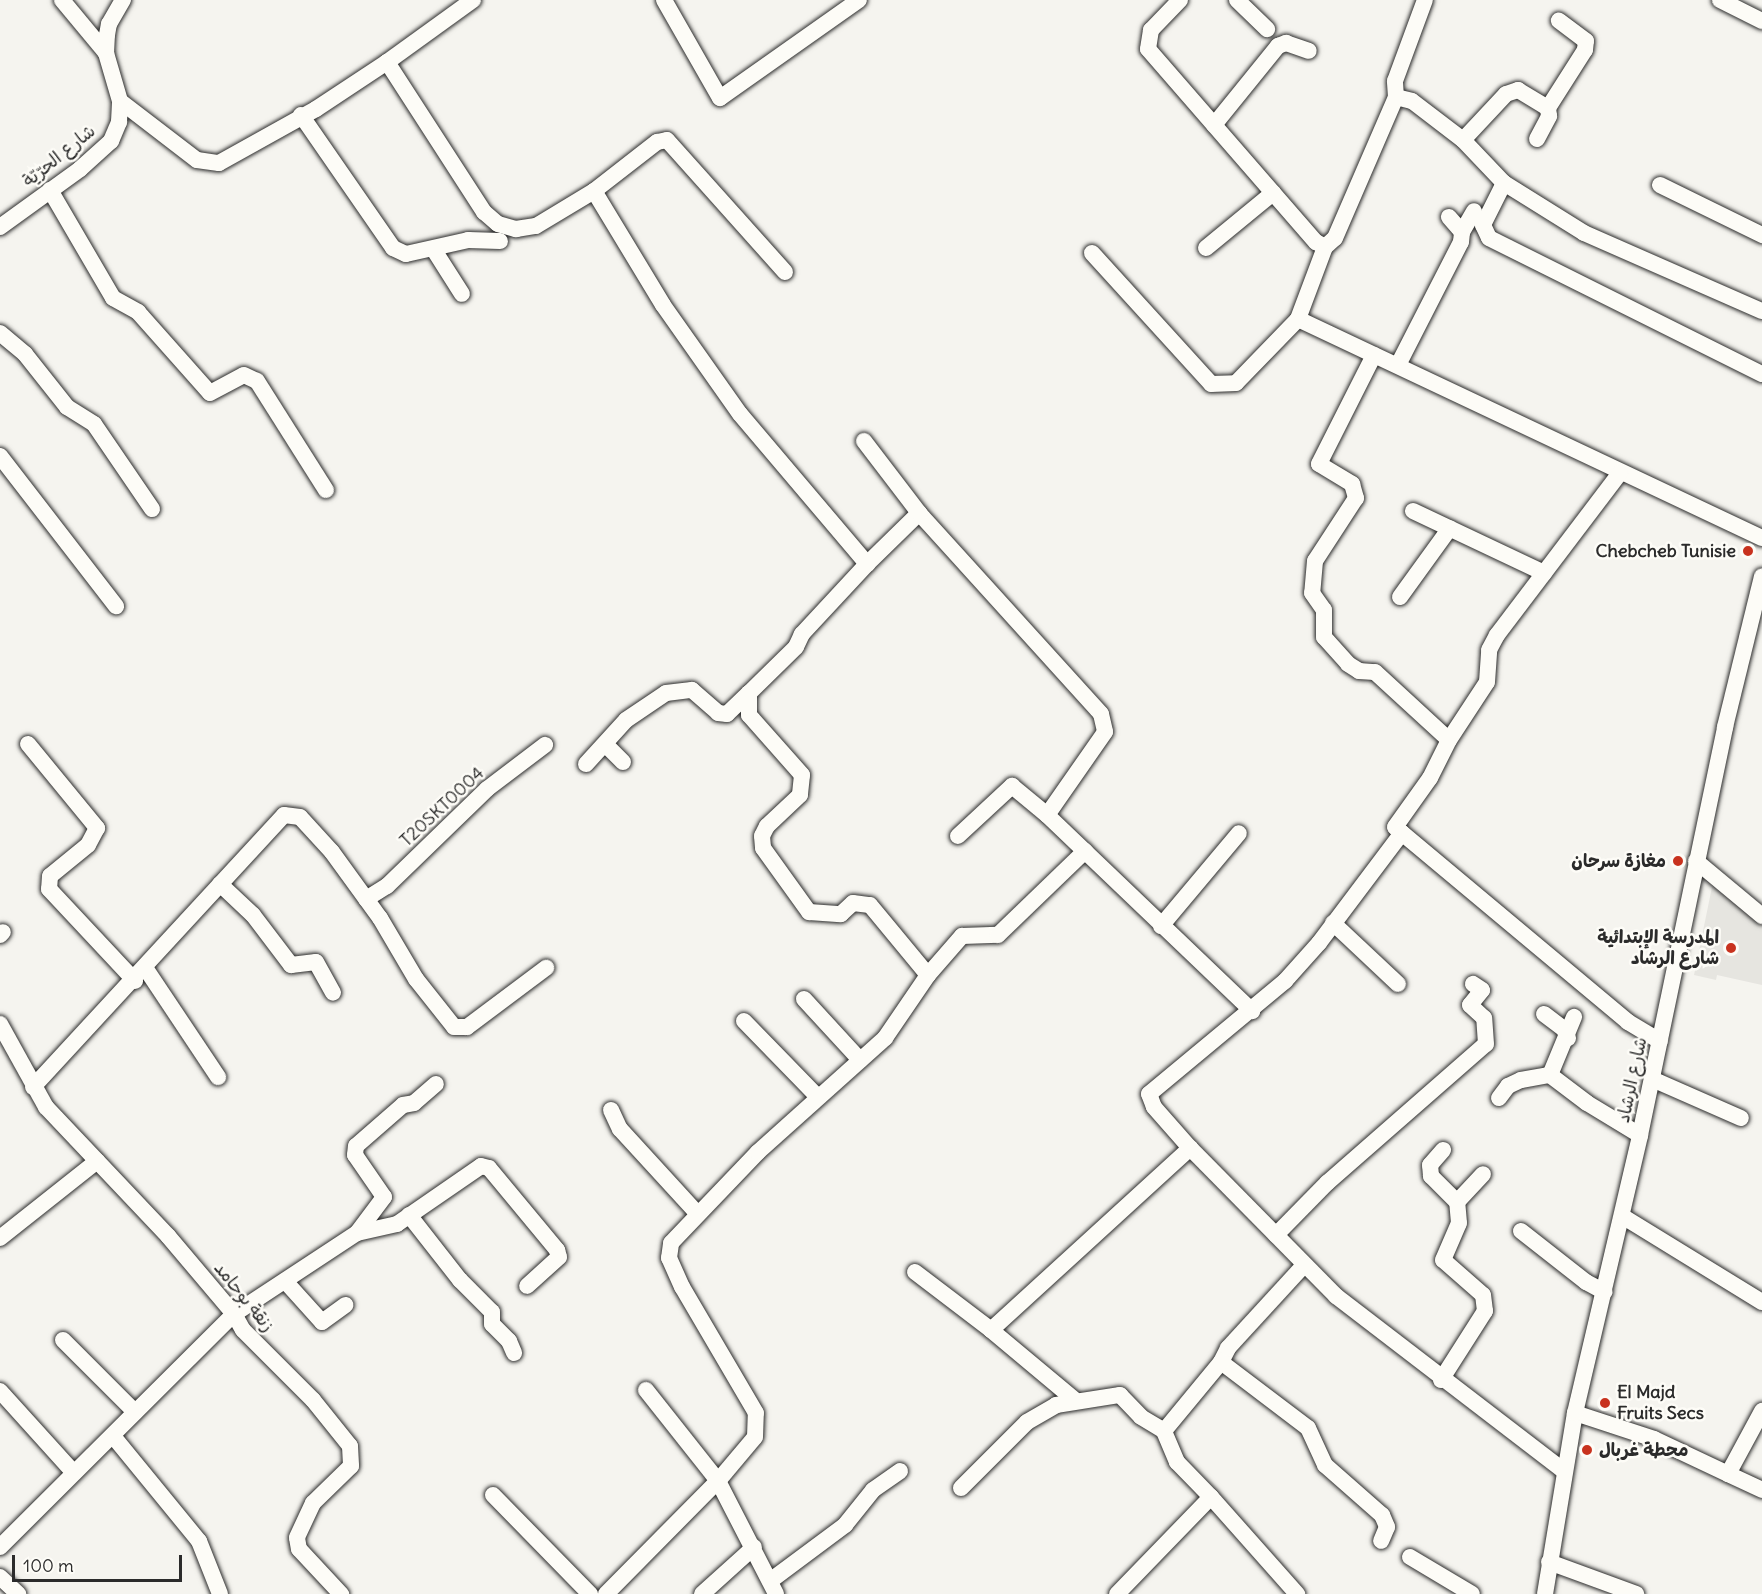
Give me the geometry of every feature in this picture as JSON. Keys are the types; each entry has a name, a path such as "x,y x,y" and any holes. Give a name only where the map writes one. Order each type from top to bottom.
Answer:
{"street":[{"path":"62,0 106,54"},
{"name":"شارع الحرّيّة","path":"0,227 111,141 119,122 120,100 106,54 109,24 123,0"},
{"path":"120,100 208,164 219,164 387,62 473,0"},
{"path":"664,0 714,93 720,98 859,0"},
{"path":"1180,0 1152,30 1148,49 1316,242 1325,247"},
{"path":"1236,0 1267,29"},
{"path":"1092,253 1211,384 1236,383 1298,319 1325,247 1335,238 1396,97 1395,81 1425,0"},
{"path":"1720,0 1762,21"},
{"path":"1537,139 1549,116 1548,108 1585,50 1586,40 1559,21"},
{"path":"1214,125 1237,92 1278,46 1286,43 1309,51"},
{"path":"387,62 484,212 498,224 516,229 536,226 594,191 657,142 668,140 785,272"},
{"path":"1463,140 1506,94 1518,90 1548,108"},
{"path":"1396,97 1412,101 1463,140 1504,183 1584,233 1762,311"},
{"path":"301,115 393,248 406,254 434,250 468,240 501,241"},
{"path":"1504,183 1483,225 1489,238 1762,374"},
{"path":"1660,186 1762,235"},
{"path":"50,190 113,298 138,312 206,391 214,393 239,377 250,375 326,490"},
{"path":"594,191 663,305 740,414 867,564"},
{"path":"1206,248 1273,193"},
{"path":"1398,365 1474,211"},
{"path":"1449,217 1462,232"},
{"path":"434,250 462,294"},
{"path":"1298,319 1620,473 1762,538"},
{"path":"0,333 26,354 67,407 94,424 152,509"},
{"path":"1374,355 1319,464 1352,484 1356,498 1315,561 1312,593 1324,610 1324,637 1348,664 1359,671 1375,672 1449,740"},
{"path":"864,441 920,513 1101,714 1105,732 1047,815"},
{"path":"0,456 116,606"},
{"path":"1620,473 1489,650 1487,682 1449,740 1430,778 1395,827 1628,1022 1660,1041"},
{"path":"1413,511 1544,573"},
{"path":"586,764 626,720 666,693 692,690 718,713 727,714 796,647 802,634 867,564 920,513"},
{"path":"1400,597 1449,528"},
{"name":"شارع الرشاد","path":"1545,1594 1575,1413 1622,1216 1696,861 1759,599 1762,576"},
{"path":"749,693 748,715 802,775 800,795 767,826 762,836 763,848 809,912 841,914 853,903 870,905 928,975"},
{"path":"28,744 97,828 88,845 50,876 49,889 140,975 218,1077"},
{"name":"T20SKT0004","path":"366,899 387,886 487,789 545,744"},
{"path":"606,744 624,762"},
{"path":"958,836 1012,786 1085,850 1251,1011"},
{"path":"33,1087 140,975 252,846 284,815 292,814 300,817 316,834 366,899 416,979 454,1027 467,1027 546,968"},
{"path":"1161,926 1239,833"},
{"path":"1402,833 1285,981 1149,1094 1154,1107 1190,1148 1336,1296 1441,1380 1564,1471"},
{"path":"606,1594 718,1481 755,1437 756,1413 669,1258 671,1243 697,1213 817,1096 885,1038 928,975 962,936 998,935 1085,850"},
{"path":"1696,861 1762,916"},
{"path":"220,884 253,915 291,965 316,962 333,993"},
{"path":"1333,923 1398,984"},
{"path":"1276,1235 1327,1183 1486,1044 1484,1018 1470,1005 1482,990 1473,984"},
{"path":"804,999 860,1060"},
{"path":"1544,1014 1564,1029 1568,1038"},
{"path":"1550,1075 1568,1038 1574,1017"},
{"path":"744,1021 817,1096"},
{"name":"زنقة بوحامد","path":"0,1024 46,1107 234,1314 243,1330 313,1400 350,1446 351,1466 313,1503 297,1538 299,1550 340,1594"},
{"path":"1499,1098 1508,1086 1521,1080 1550,1075 1587,1103 1640,1135"},
{"path":"1652,1080 1741,1118"},
{"path":"0,1547 234,1314 357,1233 384,1197 355,1155 356,1146 403,1105 414,1103 436,1084"},
{"path":"611,1110 620,1129 697,1213"},
{"path":"991,1330 1190,1148"},
{"path":"1441,1380 1485,1311 1483,1294 1443,1260 1459,1223 1457,1202 1431,1176 1430,1165 1443,1150"},
{"path":"0,1238 97,1161"},
{"path":"357,1233 397,1224 481,1166 489,1168 557,1250 559,1257 527,1286"},
{"path":"1457,1202 1483,1174"},
{"path":"410,1215 460,1280 492,1312 492,1324 509,1341 514,1353"},
{"path":"1622,1216 1762,1302"},
{"path":"1521,1231 1586,1282 1605,1292"},
{"path":"1164,1431 1221,1362 1228,1348 1304,1265"},
{"path":"915,1272 991,1330 1076,1401"},
{"path":"285,1281 322,1322 345,1305"},
{"path":"63,1340 135,1412"},
{"path":"1221,1362 1308,1428 1325,1466 1382,1515 1387,1527 1381,1541"},
{"path":"646,1390 718,1481 754,1547 773,1588 845,1525 873,1490 900,1471"},
{"path":"0,1391 74,1473"},
{"path":"961,1488 1027,1422 1056,1405 1120,1395 1141,1417 1164,1431 1177,1462 1297,1594"},
{"path":"1728,1474 1762,1411"},
{"path":"1575,1413 1654,1439 1762,1490"},
{"path":"113,1436 199,1541 218,1594"},
{"path":"493,1495 590,1594"},
{"path":"1117,1594 1211,1497"},
{"path":"702,1594 754,1547"},
{"path":"1410,1557 1472,1594"},
{"path":"1549,1562 1636,1594"},
{"path":"0,1577 18,1594"}],"shaded area":[{"name":"المدرسة الإبتدائية شارع الرشاد","path":"1718,885 1762,920 1762,985 1717,975 1716,980 1694,975 1712,887"}],"place":[{"name":"Chebcheb Tunisie","path":"1748,551"},
{"name":"مغازة سرحان","path":"1678,861"},
{"name":"المدرسة الإبتدائية شارع الرشاد","path":"1731,948"},
{"name":"El Majd Fruits Secs","path":"1605,1403"},
{"name":"محطة غربال","path":"1587,1450"}]}
